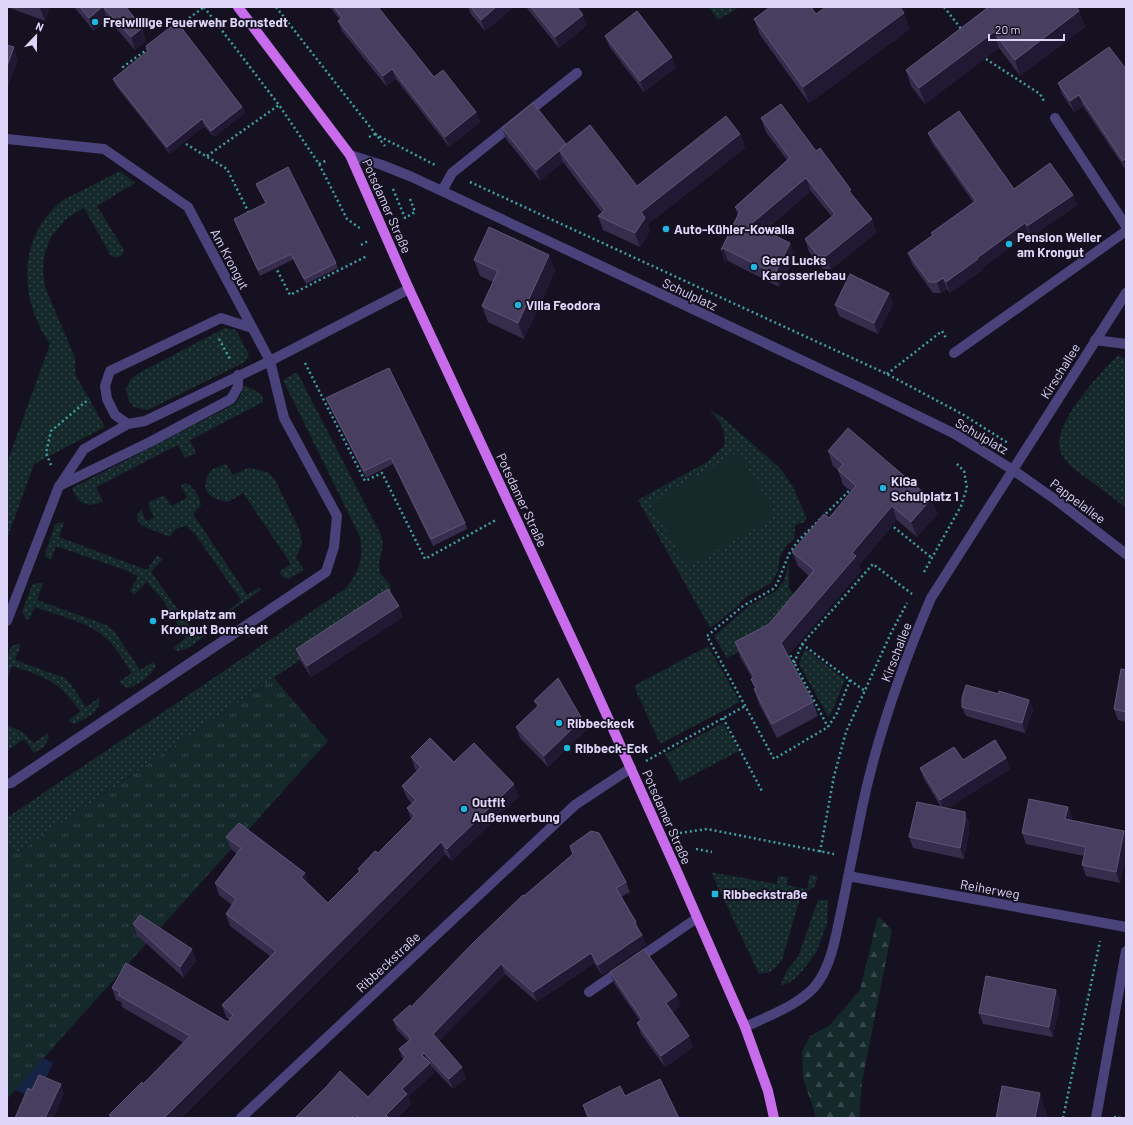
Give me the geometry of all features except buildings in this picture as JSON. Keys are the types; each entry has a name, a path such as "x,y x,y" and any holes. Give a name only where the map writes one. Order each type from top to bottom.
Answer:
{"main road":[{"name":"Potsdamer Straße","path":"238,7 350,154 409,289 513,510 631,768 745,1027 768,1091 774,1118"}],"street":[{"path":"442,191 452,173 576,73"},
{"path":"1055,118 1126,226"},
{"name":"Am Krongut","path":"7,139 104,149 188,207 270,361 284,418 337,516 334,547 326,572 11,783 7,784"},
{"name":"Schulplatz","path":"350,154 388,167 442,191 948,431 1013,470"},
{"path":"954,353 1126,231"},
{"path":"7,621 60,486 84,449 128,424 145,421 238,375 270,361 409,289"},
{"name":"Kirschallee","path":"745,1027 807,995 819,982 827,965 836,936 862,808 874,758 890,703 931,598 1126,293"},
{"path":"128,424 115,415 107,399 105,386 110,371 221,318 252,328"},
{"path":"1095,340 1126,344"},
{"path":"60,486 150,442 231,399 238,387 238,375"},
{"name":"Pappelallee","path":"1013,470 1056,500 1126,554"},
{"name":"Ribbeckstraße","path":"241,1118 576,805 631,768"},
{"name":"Reiherweg","path":"848,876 1126,927"},
{"path":"589,992 697,918"},
{"path":"1096,1118 1126,951"}],"path":[{"path":"172,31 204,7 279,105 319,164 347,219"},
{"path":"276,7 388,149"},
{"path":"944,7 963,30"},
{"path":"128,73 123,67 154,44"},
{"path":"981,53 986,59 1040,94 1055,118"},
{"path":"207,156 279,105"},
{"path":"369,137 375,134"},
{"path":"375,134 452,173 887,374 962,414 1024,453"},
{"path":"182,138 186,144 227,169 252,218"},
{"path":"319,164 327,160"},
{"path":"405,218 415,212 410,199"},
{"path":"361,245 368,241"},
{"path":"272,260 290,295 367,256"},
{"path":"210,324 238,375"},
{"path":"887,374 942,331 954,353"},
{"path":"296,347 365,481 382,473 425,559 513,510"},
{"path":"60,486 46,453 51,431 105,386"},
{"path":"850,680 837,713 828,727 774,759 707,636 743,606 773,589 777,584 789,554 798,541 856,485"},
{"path":"890,524 932,558"},
{"path":"794,663 802,644 873,564 912,594"},
{"path":"802,644 865,691"},
{"path":"788,651 828,727"},
{"path":"661,752 745,706"},
{"path":"723,718 763,793"},
{"path":"660,835 707,830 852,858"},
{"path":"696,849 712,852"},
{"path":"1064,1118 1103,923"}],"green space":[{"path":"709,7 740,7 718,20"},
{"path":"120,171 135,183 97,206 124,250 122,254 119,257 111,256 84,208 68,217 53,234 44,257 43,272 45,287 75,358 75,374 105,427 34,464 7,539 7,463 50,344 32,309 28,290 27,271 30,252 36,234 46,217 60,202"},
{"path":"225,328 236,330 249,355 245,362 148,410 134,407 129,401 126,389 130,380 137,374"},
{"path":"1118,355 1126,359 1126,508 1071,466 1062,455 1059,444 1062,431 1068,417 1089,388"},
{"path":"297,372 381,535 383,545 379,564 380,573 390,585 392,600 300,660 16,854 7,846 7,815 8,817 345,589 354,577 361,559 360,537 283,380"},
{"path":"244,385 262,395 263,402 190,440 196,453 185,458 178,445 96,487 103,501 88,505 84,504 77,498 72,488 235,404 241,395"},
{"path":"709,409 723,418 780,468 793,487 806,517 805,522 797,524 795,527 794,539 786,546 780,556 778,571 771,583 745,598 738,606 710,628 638,500 707,462 724,446 723,429"},
{"path":"738,452 776,516 688,567 650,503"},
{"path":"226,464 233,475 248,468 268,472 275,480 300,531 302,544 296,558 304,570 288,579 283,577 279,572 291,564 243,493 228,502 214,498 207,492 205,486 209,473 213,469"},
{"path":"186,483 194,490 201,505 193,514 247,595 260,587 261,590 228,613 227,611 241,600 195,534 186,526 176,529 170,537 141,525 137,520 141,509 146,521 154,518 148,503 164,495 171,506 187,498 181,485"},
{"path":"64,522 59,537 147,570 157,555 163,559 151,572 194,632 208,624 209,627 201,639 182,650 178,651 173,648 186,638 162,599 147,582 134,595 130,591 138,576 56,546 51,560 47,558 45,554 55,525 57,523"},
{"path":"789,562 789,589 802,604 782,628 727,658 714,636 749,606 776,591 784,581"},
{"path":"36,583 43,583 37,600 107,625 115,632 140,670 153,662 156,665 152,673 140,682 127,688 119,682 132,673 110,642 95,630 79,622 35,607 28,621 22,612 32,585"},
{"path":"17,644 21,645 15,660 65,678 86,707 99,698 96,711 75,724 68,721 80,711 60,688 51,682 35,674 12,666 7,680 7,657 11,647"},
{"path":"708,646 740,702 660,744 634,686"},
{"path":"805,649 845,680 829,718 799,664"},
{"path":"274,678 328,741 7,1099 7,846 16,854"},
{"path":"723,723 739,751 680,782 665,754"},
{"path":"7,725 22,732 34,743 48,733 49,737 44,747 34,753 24,739 7,751"},
{"path":"711,872 777,884 778,876 788,877 786,885 807,889 810,875 818,876 814,887 800,898 782,960 771,972 759,974"},
{"path":"818,900 828,900 827,923 816,953 792,981 780,986 787,970 798,957"},
{"path":"878,916 892,930 862,1082 859,1118 816,1118 803,1079 802,1052 810,1036 830,1025 860,990"}],"water":[{"path":"43,1058 53,1063 36,1100 15,1090"}],"place":[{"name":"Freiwillige Feuerwehr Bornstedt","path":"95,22"},
{"name":"Auto-Kühler-Kowalla","path":"666,229"},
{"name":"Pension Weller am Krongut","path":"1009,244"},
{"name":"Gerd Lucks Karosseriebau","path":"754,267"},
{"name":"Villa Feodora","path":"518,305"},
{"name":"KiGa Schulplatz 1","path":"883,488"},
{"name":"Parkplatz am Krongut Bornstedt","path":"153,621"},
{"name":"Ribbeckeck","path":"559,723"},
{"name":"Ribbeck-Eck","path":"567,748"},
{"name":"Outfit Außenwerbung","path":"464,809"},
{"name":"Ribbeckstraße","path":"715,894"}]}
